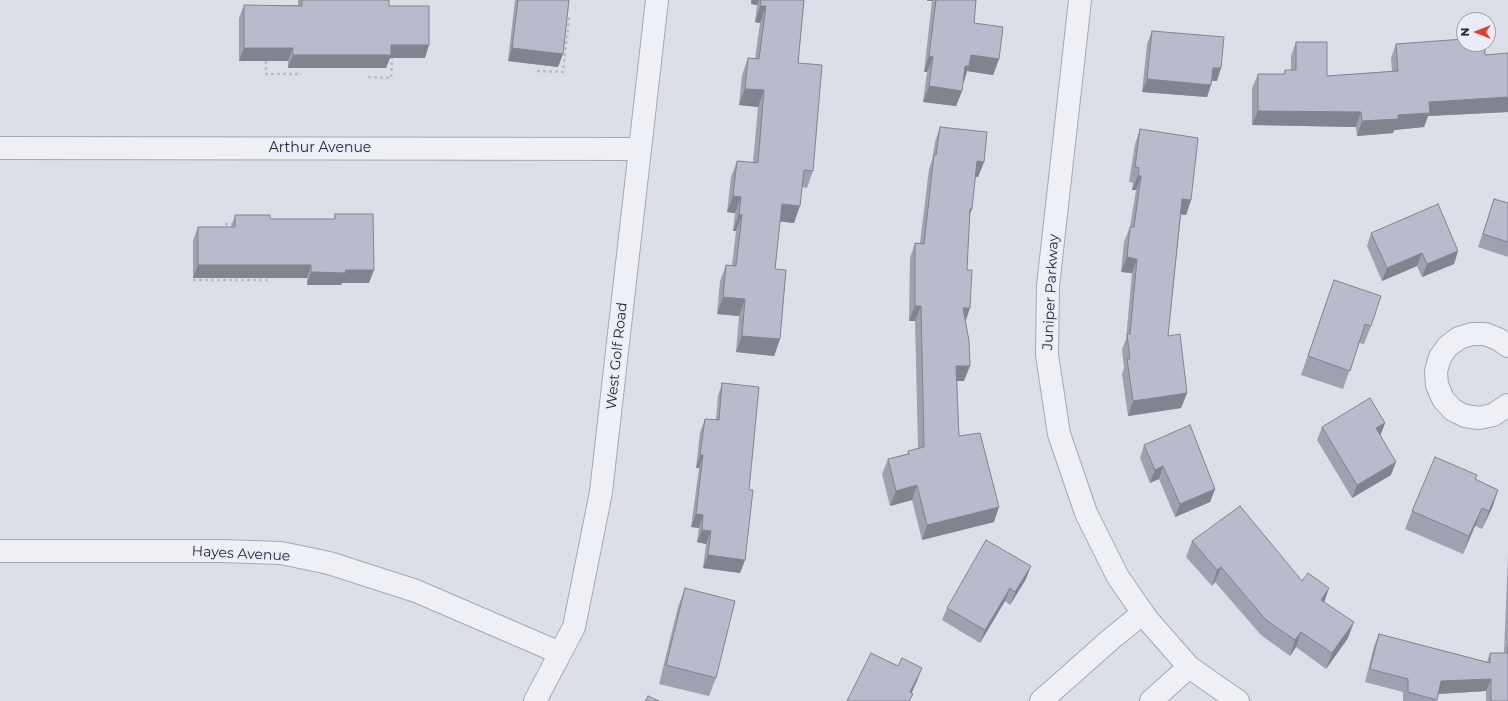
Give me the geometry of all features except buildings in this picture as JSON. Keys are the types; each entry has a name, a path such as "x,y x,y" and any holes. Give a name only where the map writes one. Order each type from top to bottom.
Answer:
{"street":[{"name":"West Golf Road","path":"535,701 574,626 601,492 657,0"},
{"name":"Juniper Parkway","path":"1080,0 1048,286 1047,355 1059,434 1086,513 1118,577 1143,613 1190,667 1238,701"},
{"name":"Arthur Avenue","path":"0,148 640,149"},
{"path":"1508,346 1498,339 1486,334 1472,334 1459,338 1448,346 1440,357 1436,371 1437,385 1442,399 1452,410 1465,416 1479,418 1493,415 1508,405"},
{"name":"Hayes Avenue","path":"0,551 222,551 281,553 329,563 416,591 560,653"},
{"path":"1041,701 1111,639 1143,613"},
{"path":"1151,701 1190,667"}],"path":[{"path":"537,70 563,72 569,19 564,14"},
{"path":"368,77 391,78 392,58"},
{"path":"266,61 266,74 302,74"},
{"path":"225,232 225,224 239,224"},
{"path":"193,280 268,280 268,272"}]}
